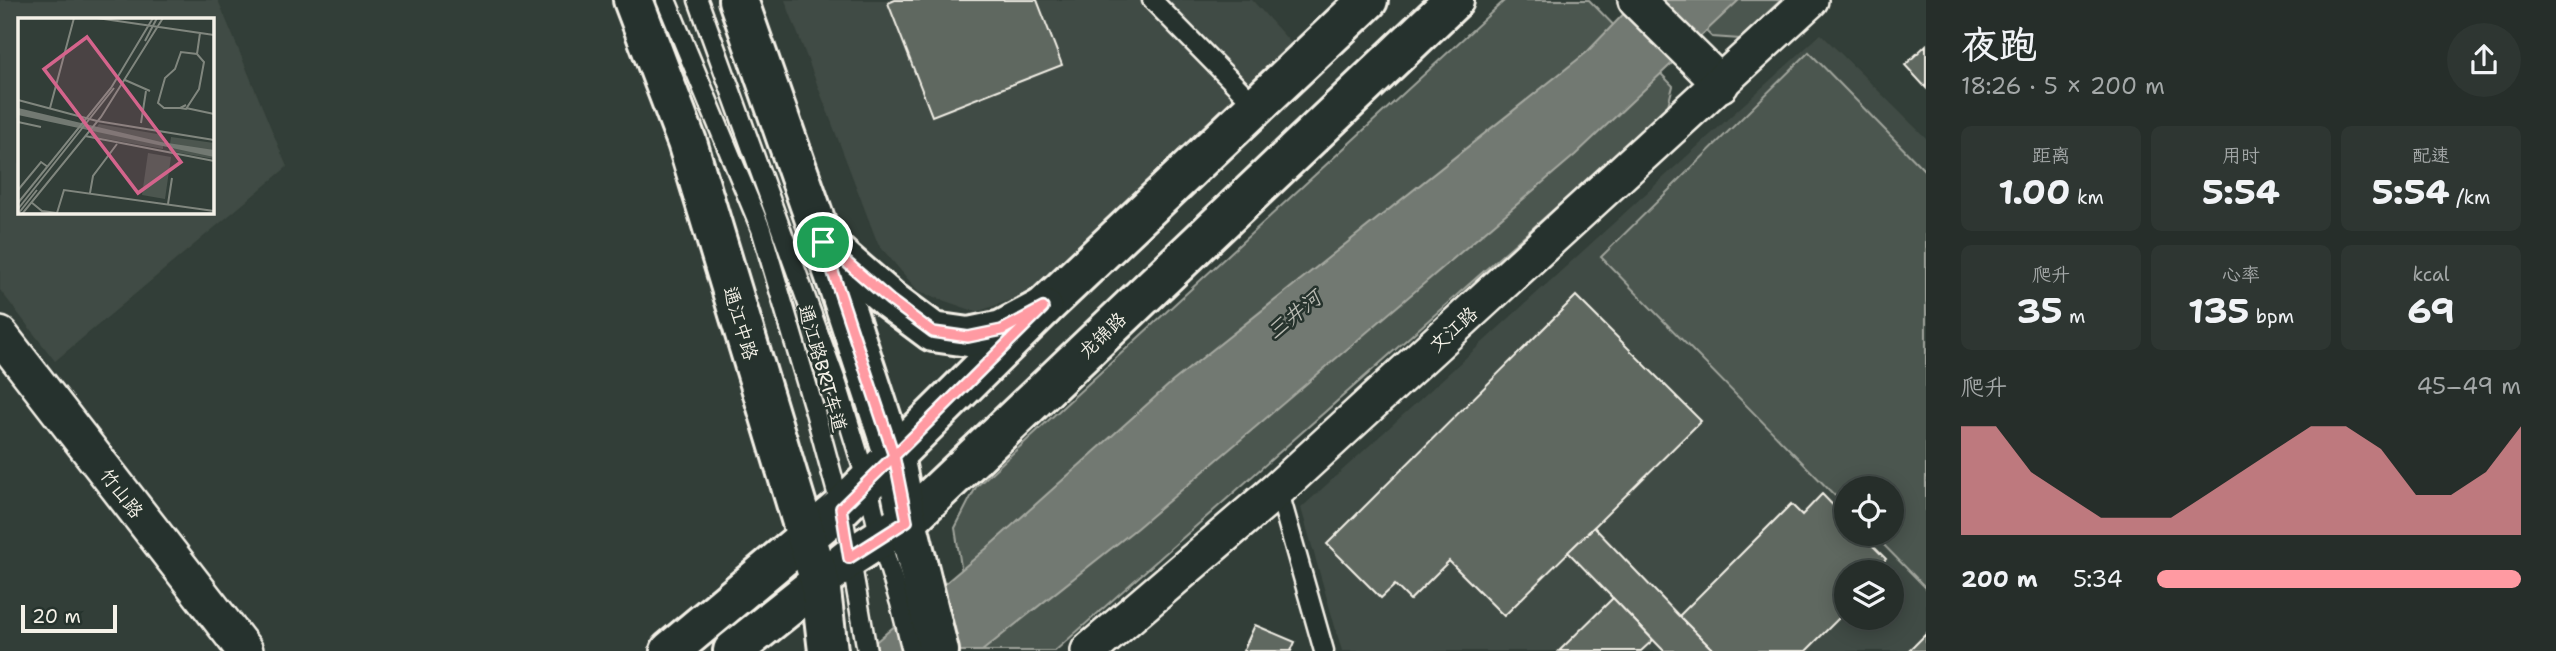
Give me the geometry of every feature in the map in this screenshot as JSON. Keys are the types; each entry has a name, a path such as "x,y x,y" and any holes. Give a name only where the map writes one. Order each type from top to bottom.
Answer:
{"main road":[{"name":"通江中路","path":"634,0 687,142 820,582 828,651"},
{"path":"670,651 841,508 1043,308 1368,0"},
{"name":"龙锦路","path":"733,651 879,539 1454,0"},
{"path":"738,4 841,294 881,469 879,539 911,593 939,651"},
{"path":"823,242 890,300 933,332 968,337 1002,330 1043,308"}],"street":[{"path":"1636,0 1721,84"},
{"name":"文江路","path":"1089,651 1278,489 1810,0"},
{"name":"竹山路","path":"0,335 245,651"}],"lane":[{"name":"通江路BRT车道","path":"666,0 761,229 816,412 841,508 879,539 866,645"},
{"name":"通江路BRT车道","path":"698,0 832,371 881,469"},
{"path":"1152,0 1255,106"},
{"path":"1278,489 1324,651"},
{"path":"911,593 912,651"}],"shaded area":[{"path":"0,0 218,0 287,167 55,361 0,290"},
{"path":"785,0 1252,0 1291,43 1043,288 977,312 919,292 878,244"},
{"path":"1505,0 1589,0 1673,86 1667,109 1055,651 974,651 955,528 976,487"},
{"path":"1674,0 1781,0 1740,39 1712,37"},
{"path":"1821,34 1926,138 1926,651 1342,651 1301,508"},
{"path":"1809,52 1926,172 1926,588 1904,566 1904,560 1899,560 1885,546 1904,546 1904,476 1834,476 1834,495 1601,257"}],"water":[{"name":"三井河","path":"1637,0 1739,0 1575,155 1137,528 982,651 865,651 987,548 1172,382 1587,52"}],"building":[{"path":"895,0 1037,0 1062,65 932,116 888,3"},
{"path":"1926,45 1926,88 1905,65"},
{"path":"1576,296 1701,421 1504,616 1449,561 1410,600 1395,585 1381,598 1327,544"},
{"path":"1822,494 1834,506 1834,546 1873,546 1886,559 1834,560 1834,623 1806,651 1714,651 1679,616 1791,504 1802,515"},
{"path":"1594,527 1714,651 1664,651 1568,552"},
{"path":"1613,598 1653,640 1641,651 1559,651"},
{"path":"1255,625 1295,642 1291,651 1243,651"},
{"path":"1926,634 1926,651 1909,651"}],"route":[{"path":"823,242 890,300 933,332 968,337 1002,330 1043,308 894,456 907,521 849,558 841,508 894,456 823,242"}]}
